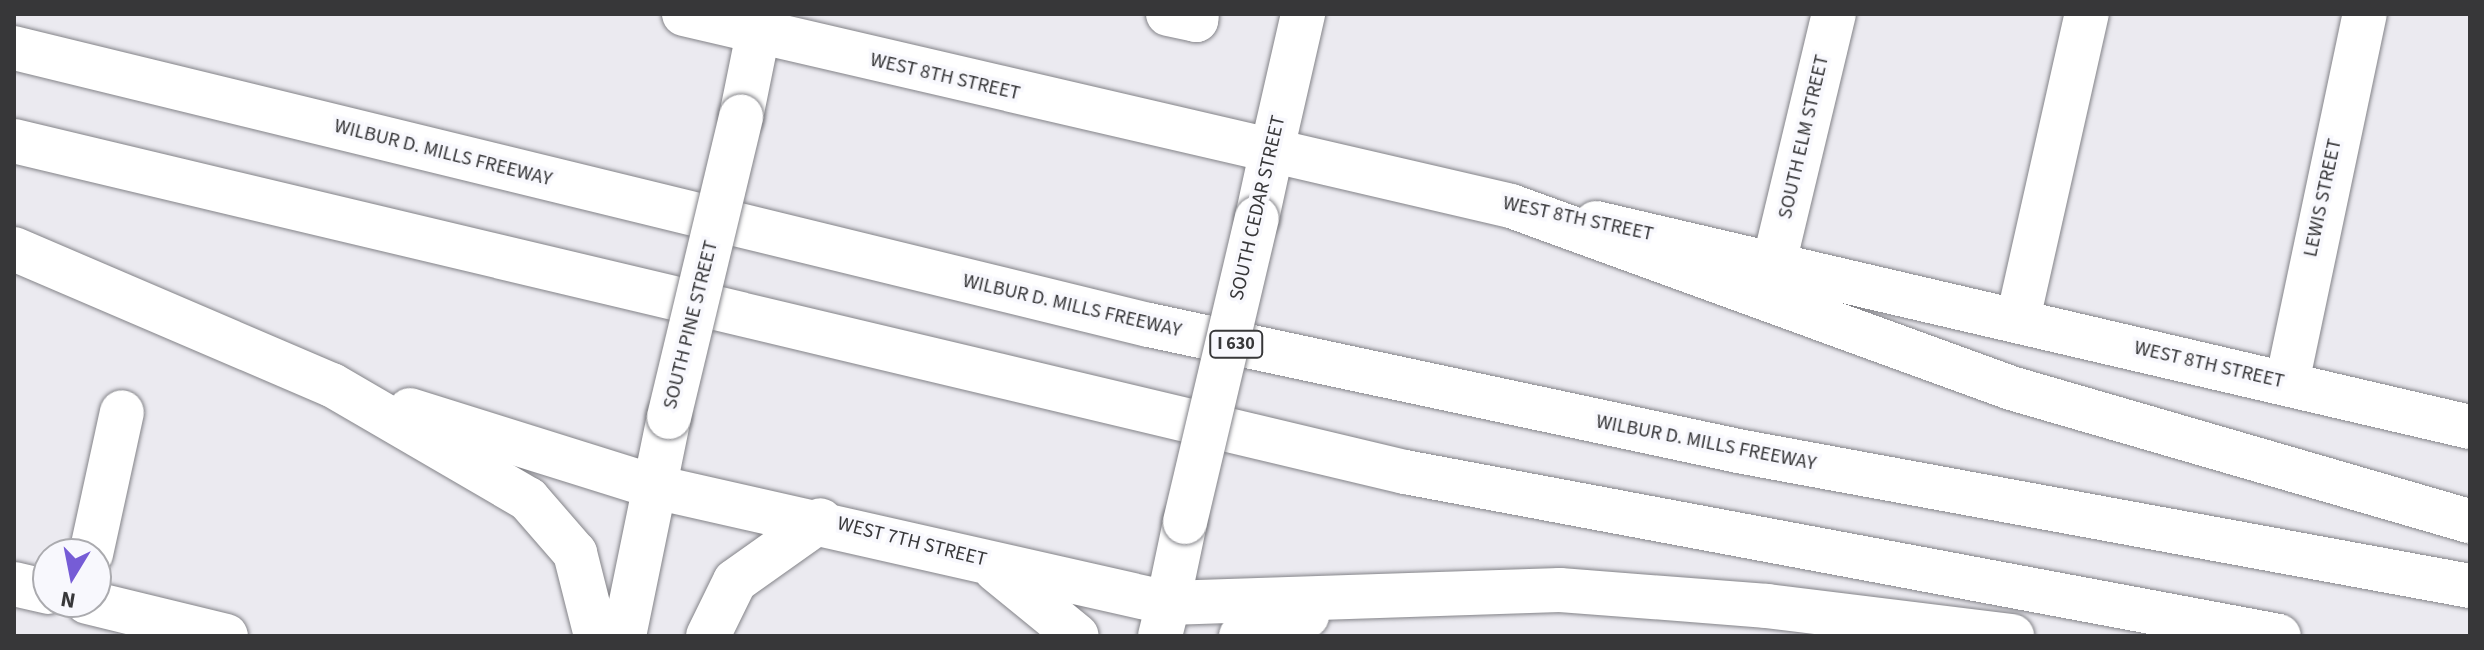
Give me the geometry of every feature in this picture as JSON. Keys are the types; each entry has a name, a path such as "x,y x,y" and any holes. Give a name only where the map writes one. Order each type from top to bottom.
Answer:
{"main road":[{"name":"WEST 8TH STREET","path":"684,14 760,24 1271,154 1775,259 2470,427"},
{"path":"1168,14 1196,20 1197,14"},
{"name":"SOUTH CEDAR STREET","path":"1164,620 1303,14"},
{"path":"2018,319 2087,14"},
{"name":"LEWIS STREET","path":"2287,383 2365,14"},
{"name":"SOUTH ELM STREET","path":"1775,259 1831,15"},
{"name":"SOUTH PINE STREET","path":"624,636 669,417 741,117 760,24"},
{"name":"WILBUR D. MILLS FREEWAY","path":"14,48 1149,325 1738,451 2470,586"},
{"path":"14,141 1379,466 2279,636"},
{"path":"1511,206 2011,388 2470,521"},
{"path":"14,249 332,385 528,499 555,522 588,585 596,636"},
{"name":"WEST 7TH STREET","path":"332,385 655,487 821,520 982,559 1164,620 1366,598"},
{"path":"94,538 122,412"},
{"path":"708,636 735,581 821,520"},
{"path":"982,559 1077,636"},
{"path":"1241,636 1366,598 1560,590 2012,636"},
{"path":"112,608 226,636"}]}
